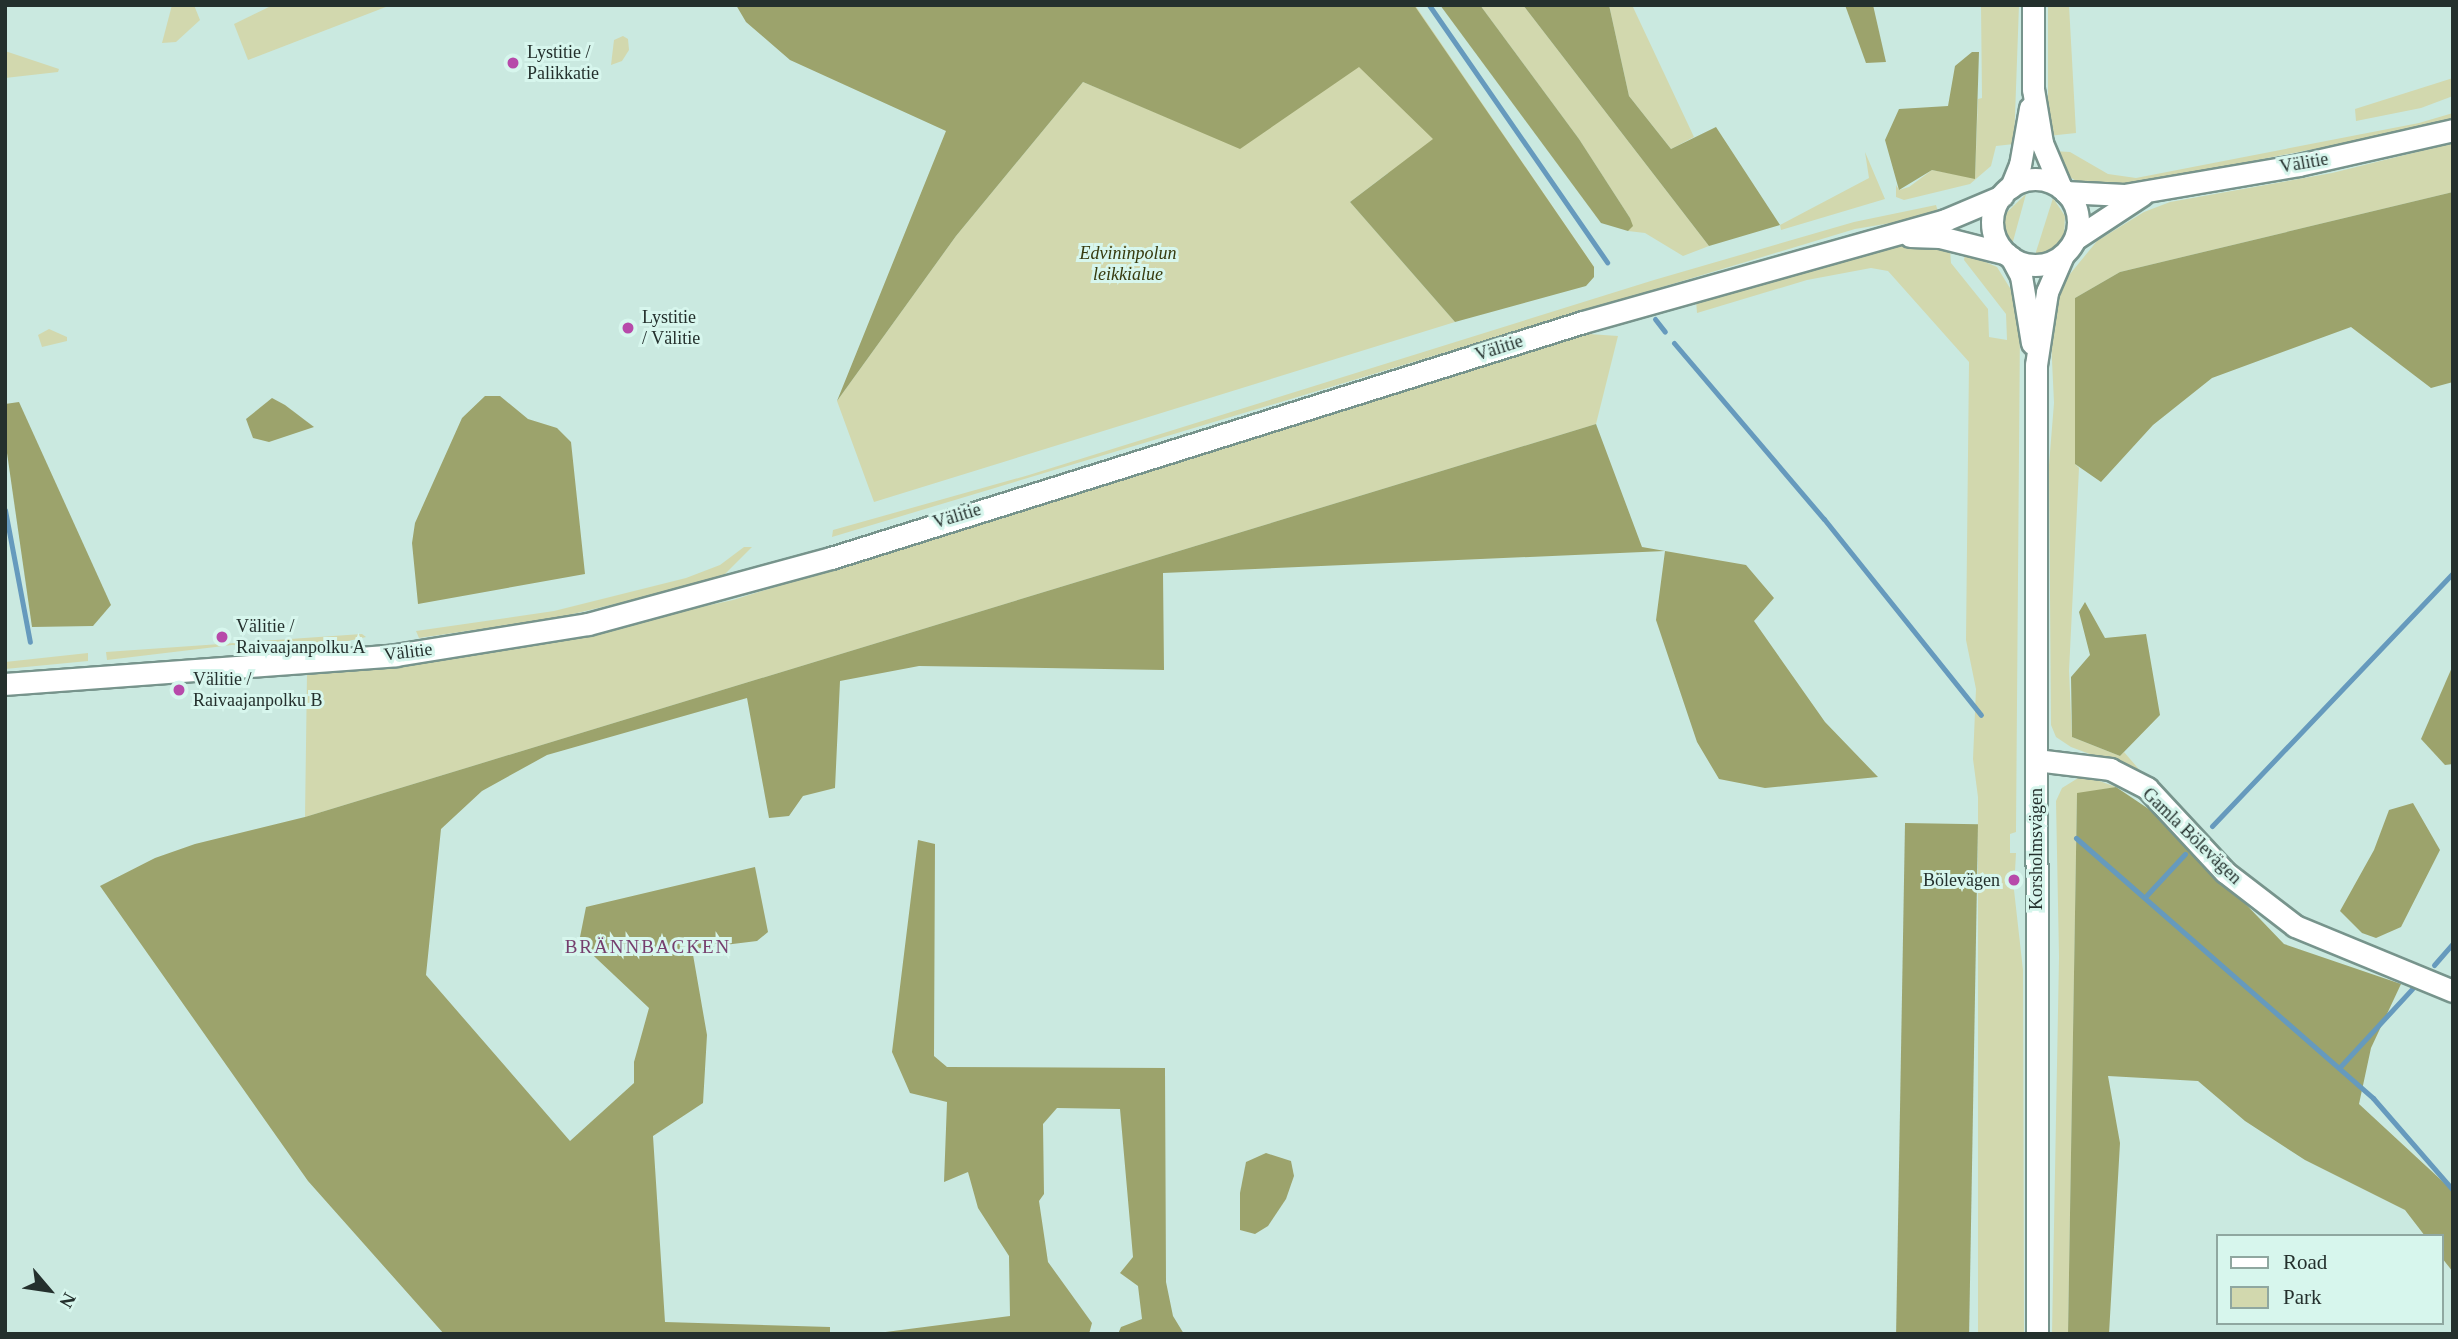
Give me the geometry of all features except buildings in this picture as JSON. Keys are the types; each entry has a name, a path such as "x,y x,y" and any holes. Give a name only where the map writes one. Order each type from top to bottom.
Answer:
{"main road":[{"path":"2033,5 2033,89 2042,143 2077,214 2069,247 2037,265 2009,256 1993,226 2020,165 2033,89"},
{"name":"Välitie","path":"2063,190 2124,195 2401,145 2453,130"},
{"path":"2006,192 2036,179 2063,190"},
{"name":"Välitie","path":"2069,247 2154,190"},
{"name":"Välitie","path":"5,684 396,655 589,624 736,587 943,520 1155,459 1516,342 1945,220 2006,192"},
{"name":"Välitie","path":"1887,235 1940,237 2009,256"},
{"name":"Korsholmsvägen","path":"2037,1334 2036,365 2048,292 2069,247"},
{"name":"Korsholmsvägen","path":"2009,256 2021,276 2036,365"},
{"name":"Gamla Bölevägen","path":"2036,760 2110,769 2147,788 2225,872 2295,926 2453,990"}],"green space":[{"path":"172,5 194,5 200,20 176,42 162,43"},
{"path":"273,5 391,5 248,60 234,24"},
{"path":"736,5 1414,5 1594,267 1594,277 1586,286 1455,322 1350,202 1433,139 1359,67 1240,149 1083,82 956,236 837,401 946,131 790,60 746,22"},
{"name":"Edvininpolun leikkialue","path":"1257,5 1415,5 1594,267 1582,277 1388,173 1350,202 1455,322 874,502 837,401 956,236 1083,82 1240,148"},
{"path":"1440,5 1480,5 1579,139 1630,218 1633,226 1628,231 1601,223"},
{"path":"1480,5 1523,5 1709,246 1683,256 1645,233 1628,231 1630,218 1579,139"},
{"path":"1523,5 1609,5 1629,96 1671,149 1716,127 1780,225 1709,246"},
{"path":"1609,5 1632,5 1694,137 1671,149 1629,96"},
{"path":"1845,5 1873,5 1886,62 1866,63"},
{"path":"1981,5 2019,5 2014,144 1996,146 1991,166 1970,184 1904,200 1896,197 1896,185 1899,190 1909,187 1932,170 1975,178 1978,99 1982,98"},
{"path":"2048,5 2069,5 2076,133 2048,136"},
{"path":"623,36 628,39 629,50 622,61 611,65 614,40"},
{"path":"5,51 59,69 58,72 5,78"},
{"path":"1972,52 1979,52 1975,179 1932,170 1899,190 1885,140 1899,109 1948,106 1955,66"},
{"path":"2453,78 2453,96 2421,108 2356,121 2355,109"},
{"path":"2453,113 2453,118 2423,128 2133,184 2079,183 2067,175 2053,151 2070,152 2108,174 2136,178 2419,123"},
{"path":"2453,143 2453,192 2120,272 2075,298 2075,464 2079,468 2069,671 2072,737 2120,756 2124,752 2143,774 2071,747 2056,737 2051,725 2049,465 2054,403 2050,318 2061,285 2097,241 2144,212 2170,202 2332,173"},
{"path":"1865,152 1885,199 1781,230 1780,225 1869,178"},
{"path":"2453,192 2453,382 2431,388 2351,327 2212,378 2153,425 2101,482 2075,464 2075,298 2120,272"},
{"path":"2026,194 2012,245 2004,233 2004,215"},
{"path":"2053,198 2065,216 2064,237 2048,253 2035,255"},
{"path":"1936,205 1939,215 1855,229 832,537 833,530 1029,475 1654,280 1854,222"},
{"path":"1893,245 1950,249 1951,263 1988,309 1989,337 2007,340 2006,314 1964,260 1965,253 1997,267 2013,293 2020,325 2016,832 2010,834 2010,853 2016,853 2014,890 2023,970 2024,1334 1978,1334 1978,797 1973,759 1976,689 1966,640 1969,362 1888,271 1871,268 1807,280 1697,313 1696,300"},
{"path":"49,329 67,337 67,341 42,347 38,335"},
{"path":"1589,334 1618,336 1596,424 305,817 307,673 401,666 516,647 733,600"},
{"path":"485,396 500,396 528,419 557,428 571,442 585,574 418,604 412,543 415,523 462,418"},
{"path":"272,398 314,427 269,442 253,438 246,419"},
{"path":"19,402 111,605 93,626 32,627 5,439 5,404"},
{"path":"1596,424 1642,547 1746,565 1774,598 1754,621 1825,722 1878,777 1765,788 1719,779 1697,742 1656,620 1665,551 1163,573 1164,670 919,666 840,681 835,788 803,796 789,816 769,818 747,698 547,755 482,791 441,829 426,975 570,1141 634,1083 634,1062 649,1008 579,942 586,907 755,867 768,932 757,941 692,949 707,1035 703,1103 653,1136 665,1322 830,1327 830,1334 444,1334 308,1181 100,886 155,858 195,844 305,817"},
{"path":"744,547 752,547 725,574 691,586 556,618 419,638 416,631 554,611 686,578 720,565"},
{"path":"2085,602 2105,638 2146,634 2160,715 2120,756 2072,737 2071,677 2090,655 2079,612"},
{"path":"362,634 366,637 316,648 232,645 107,660 106,652"},
{"path":"88,653 88,661 5,669 5,662"},
{"path":"2453,665 2453,764 2445,765 2421,739"},
{"path":"2083,775 2116,787 2077,794 2068,1334 2052,1334 2059,957 2056,801 2062,788"},
{"path":"2116,787 2165,820 2284,944 2401,984 2371,1048 2359,1104 2453,1191 2453,1272 2444,1261 2444,1234 2423,1234 2405,1210 2305,1160 2245,1121 2198,1081 2108,1076 2120,1143 2109,1334 2068,1334 2077,793"},
{"path":"2413,803 2440,850 2401,927 2376,938 2362,933 2340,911 2374,850 2389,810"},
{"path":"1905,823 1978,824 1969,1334 1896,1334"},
{"path":"918,840 935,844 934,1056 947,1067 1165,1068 1166,1282 1173,1316 1184,1334 1118,1334 1121,1327 1142,1319 1138,1286 1120,1273 1133,1257 1120,1109 1057,1108 1043,1124 1044,1194 1039,1201 1048,1262 1092,1323 1089,1334 870,1334 1010,1316 1009,1256 978,1208 968,1172 944,1182 947,1102 910,1093 892,1052"},
{"path":"1266,1153 1291,1161 1294,1176 1286,1199 1268,1226 1255,1234 1240,1230 1240,1193 1246,1162"}],"waterway":[{"path":"1429,5 1607,262"},
{"path":"1655,319 1665,332"},
{"path":"1674,343 1824,519 1981,715"},
{"path":"5,510 30,642"},
{"path":"2212,826 2453,573"},
{"path":"2076,838 2373,1098 2453,1190"},
{"path":"2145,897 2185,854"},
{"path":"2434,965 2453,943"},
{"path":"2339,1068 2412,989"}],"place":[{"name":"Lystitie / Palikkatie","path":"513,63"},
{"name":"Lystitie / Välitie","path":"628,328"},
{"name":"Välitie / Raivaajanpolku A","path":"222,637"},
{"name":"Välitie / Raivaajanpolku B","path":"179,690"},
{"name":"Bölevägen","path":"2014,880"}],"district":[{"name":"BRÄNNBACKEN","path":"648,947"}]}
